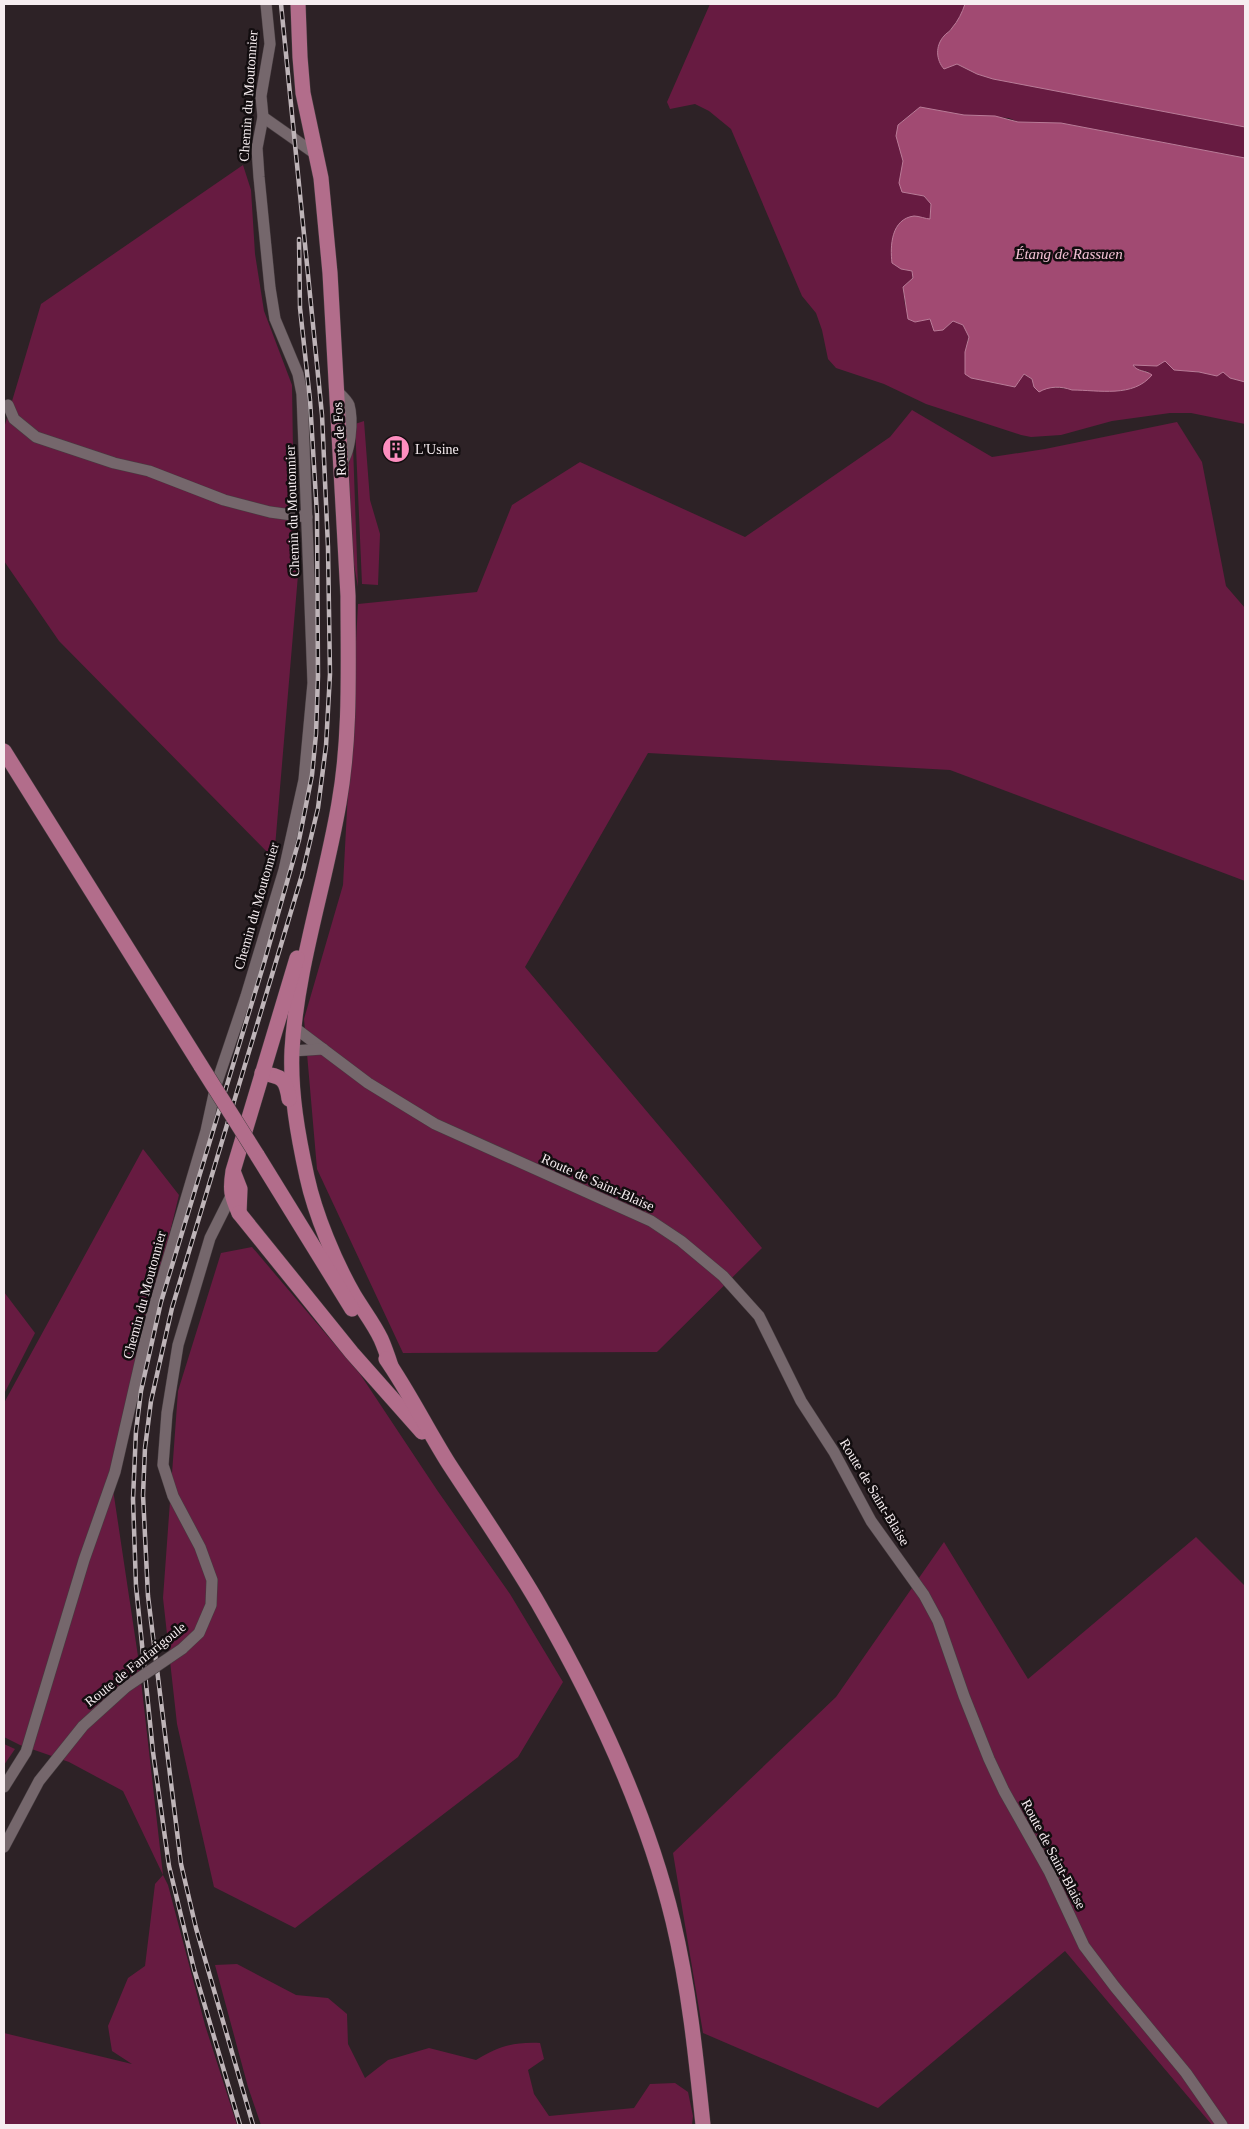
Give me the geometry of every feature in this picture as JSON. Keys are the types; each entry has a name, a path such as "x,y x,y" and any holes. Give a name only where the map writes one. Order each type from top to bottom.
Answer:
{"main road":[{"name":"Route de Fos","path":"298,4 303,93 317,155 330,273 348,596 347,747 339,804 323,875"},
{"path":"4,751 342,1294 391,1366 439,1447 537,1601 567,1656 602,1725 633,1797 650,1844 673,1920 686,1983 703,2125"},
{"path":"305,1168 297,1125 292,1051 300,981 323,875"},
{"path":"323,875 272,1035 234,1172 230,1188 231,1196 239,1212 352,1353 420,1430 439,1447"},
{"path":"272,1035 295,1028"},
{"path":"272,1035 280,1044 292,1051"},
{"path":"262,1074 280,1055 292,1051"},
{"path":"262,1074 277,1076 287,1086 296,1146 317,1208 335,1255 353,1294 381,1339 391,1366"},
{"path":"234,1172 240,1189 239,1212"}],"street":[{"name":"Chemin du Moutonnier","path":"4,1787 26,1752 84,1560 115,1472 149,1324 206,1131 216,1085 246,996 284,870 304,780 313,683 302,394 298,374 275,319 270,288 257,148 263,117 261,96 270,44 266,4"},
{"path":"263,117 317,155"},
{"path":"8,405 14,419 36,437 114,463 149,471 224,500 270,512 307,517"},
{"name":"Route de Saint-Blaise","path":"295,1028 368,1083 435,1124 651,1221 681,1241 723,1276 759,1316 800,1400 834,1452 871,1521 924,1596 938,1620 964,1696 993,1767 1048,1871 1084,1946 1114,1987 1186,2073 1222,2125"},
{"path":"292,1051 323,1048"},
{"name":"Route de Fanfarigoule","path":"4,1847 39,1781 82,1726 126,1687 182,1648 199,1632 210,1605 212,1580 200,1547 173,1496 163,1465 167,1413 178,1345 210,1238 231,1196"},
{"path":"216,1226 239,1212"}],"shaded area":[{"path":"710,4 965,4 957,22 943,37 957,64 977,74 993,79 1245,127 1245,158 1061,123 1018,122 1009,118 964,115 920,107 898,125 903,161 902,192 924,196 931,204 930,220 901,269 912,271 913,278 903,287 905,305 915,322 930,319 932,324 943,330 953,321 963,325 969,337 967,342 971,378 1015,387 1023,374 1032,379 1034,387 1123,391 1149,372 1136,369 1132,365 1165,361 1174,370 1205,373 1223,371 1230,378 1245,382 1245,424 1191,413 1170,413 1112,421 1061,435 1031,437 926,404 884,384 836,368 828,359 822,330 816,313 802,296 731,129 709,111 695,104 670,109 667,102"},
{"path":"243,165 251,190 255,254 264,311 292,385 294,518 298,575 274,859 59,641 4,561 4,428 41,304"},
{"path":"912,410 992,457 1045,449 1177,422 1202,462 1226,586 1245,608 1245,881 950,770 648,753 525,967 762,1248 657,1352 403,1353 317,1169 304,1019 343,885 358,604 477,592 512,505 580,462 745,537 890,437"},
{"path":"364,421 370,500 380,534 378,585 362,584 355,424"},
{"path":"353,446 358,587 349,534 347,499 349,463"},
{"path":"143,1149 179,1195 111,1476 139,1663 163,1875 123,1791 69,1762 20,1745 4,1737 4,1403"},
{"path":"252,1247 360,1374 437,1490 510,1594 563,1682 518,1757 295,1928 214,1887 177,1724 163,1598 178,1391 221,1253"},
{"path":"4,1292 35,1333 4,1394"},
{"path":"1196,1537 1245,1586 1245,2125 1212,2125 1065,1951 878,2108 703,2033 673,1853 836,1697 944,1542 1028,1679"},
{"path":"4,1744 15,1749 4,1765"},
{"path":"163,1875 168,1885 205,2025 237,2125 4,2125 4,2033 132,2064 112,2051 108,2026 128,1978 145,1966 155,1884"},
{"path":"237,1964 296,1995 328,1998 347,2014 348,2044 365,2078 388,2060 429,2048 476,2060 506,2046 522,2043 540,2043 544,2059 528,2070 534,2094 549,2116 634,2108 650,2084 675,2083 688,2092 693,2116 692,2125 261,2125 248,2087 215,1965"}],"water":[{"path":"965,4 1245,4 1245,127 993,79 977,74 957,64 944,69 938,57 939,44 956,23"},
{"name":"Étang de Rassuen","path":"920,107 964,115 995,116 1018,122 1061,123 1245,158 1245,382 1230,378 1223,372 1217,376 1174,370 1165,361 1157,366 1133,365 1137,369 1152,375 1135,387 1115,391 1072,390 1055,387 1039,392 1034,387 1032,379 1024,374 1015,387 971,378 965,374 965,352 969,337 963,325 953,321 943,330 934,331 930,319 915,322 908,319 903,287 913,278 912,271 901,269 892,263 892,241 896,228 901,222 906,218 914,216 930,219 931,204 924,196 902,192 899,183 903,161 896,136 898,125"}],"railway":[{"path":"253,2125 196,1928 181,1864 148,1596 143,1495 145,1448 151,1401 172,1308 302,875 318,808 326,746 330,674 328,547 322,415 281,4"},
{"path":"240,2125 194,1969 169,1866 153,1752 136,1586 133,1499 136,1431 141,1391 161,1302 264,963 299,840 312,775 316,734 318,676 317,515 310,400 300,308 299,239"}],"place":[{"name":"L'Usine","path":"396,449"}]}
